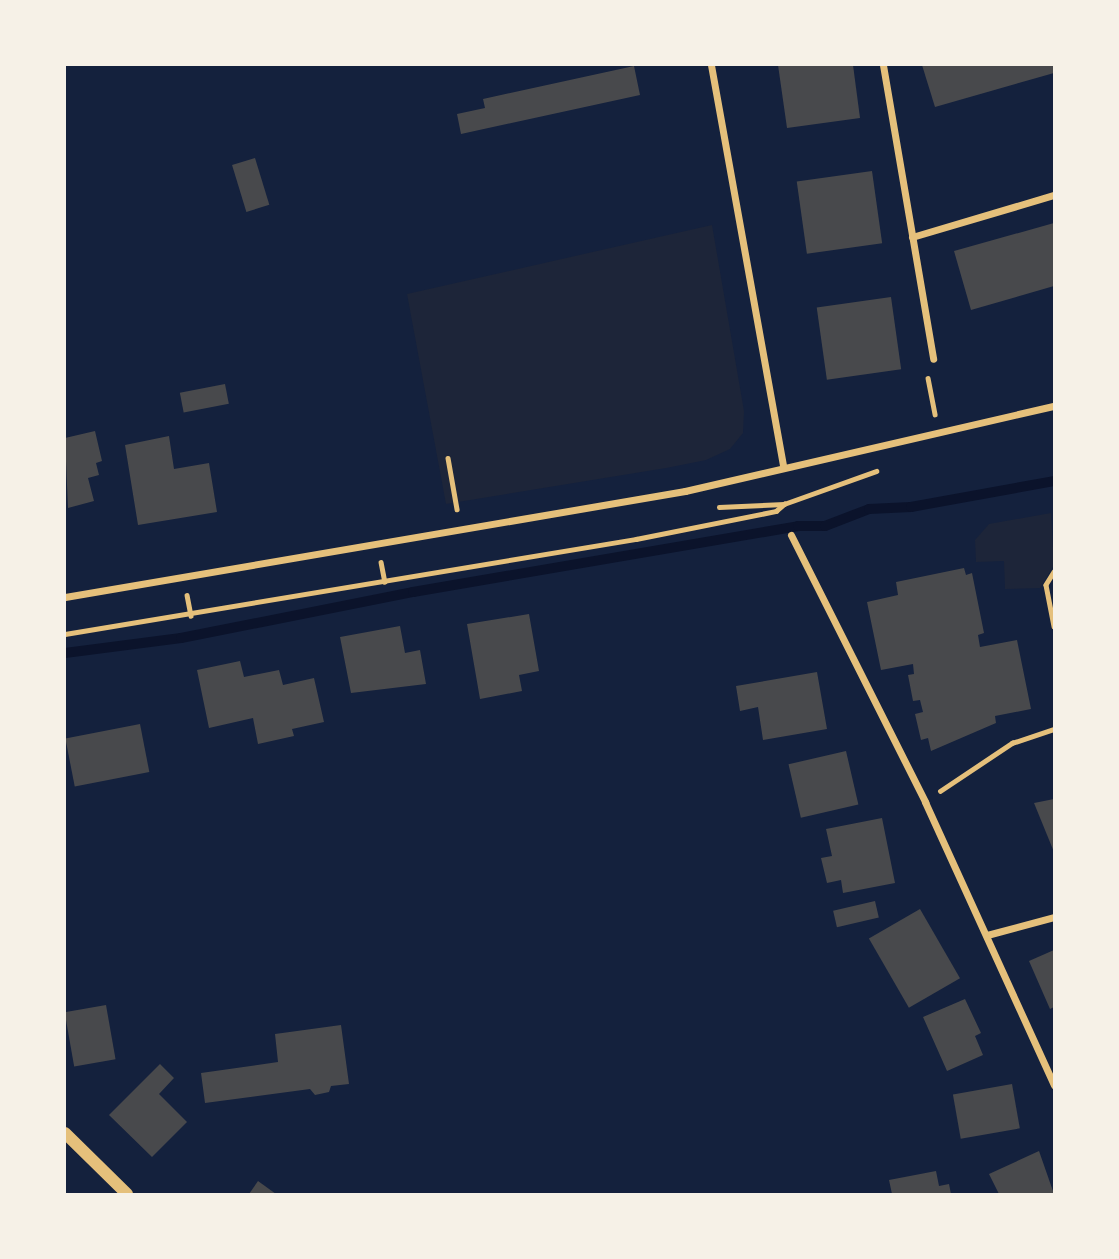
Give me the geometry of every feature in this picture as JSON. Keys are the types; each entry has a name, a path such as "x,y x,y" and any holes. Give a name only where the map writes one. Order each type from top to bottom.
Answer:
{"street":[{"path":"711,65 783,466"},
{"path":"883,65 933,359"},
{"path":"912,237 1054,195"},
{"path":"65,597 685,491 783,466 884,448 1054,406"},
{"path":"791,535 925,802 1054,1085"},
{"path":"987,935 1054,917"},
{"path":"65,1133 127,1194"}],"path":[{"path":"933,359 926,367 939,433"},
{"path":"65,634 636,539 776,511 784,504 888,467 884,448"},
{"path":"448,458 460,529"},
{"path":"784,504 787,517"},
{"path":"1054,572 1046,585 1054,626"},
{"path":"925,802 983,759 1054,729"}],"shaded area":[{"path":"712,225 744,411 743,433 730,449 706,460 666,468 446,504 407,294"},
{"path":"1051,513 1054,565 1040,588 1005,589 1004,561 976,562 975,540 989,524"}],"building":[{"path":"778,65 853,65 860,118 787,128"},
{"path":"922,65 1054,65 1054,73 935,107"},
{"path":"634,66 640,95 461,134 457,114 485,108 483,99"},
{"path":"255,158 269,205 246,212 232,165"},
{"path":"872,171 882,243 807,254 797,182"},
{"path":"1054,223 1054,286 971,310 954,251"},
{"path":"891,297 901,369 827,380 817,307"},
{"path":"225,384 229,404 184,412 180,393"},
{"path":"95,431 102,461 96,463 99,475 88,478 94,501 68,508 65,438"},
{"path":"169,436 174,469 209,463 217,512 138,525 125,445"},
{"path":"964,568 966,575 972,573 984,633 978,635 980,647 1017,640 1031,709 995,716 996,723 931,751 928,738 921,740 915,714 923,712 920,700 913,701 908,675 914,674 913,664 881,670 867,602 898,595 896,582"},
{"path":"529,614 539,671 519,675 522,691 480,699 467,624"},
{"path":"400,626 405,653 420,650 426,684 351,693 340,637"},
{"path":"240,661 244,677 279,670 283,685 314,678 324,722 292,729 294,736 258,744 253,718 209,728 197,670"},
{"path":"817,672 827,729 763,740 758,707 740,711 736,686"},
{"path":"140,724 149,772 75,787 65,739"},
{"path":"846,751 858,805 801,818 789,764"},
{"path":"1054,799 1054,852 1034,803"},
{"path":"882,818 895,883 843,893 841,880 827,883 821,858 832,856 826,829"},
{"path":"875,901 879,918 837,927 833,911"},
{"path":"920,909 960,978 909,1008 869,938"},
{"path":"1054,950 1054,1007 1050,1009 1029,961"},
{"path":"965,999 981,1033 975,1036 983,1055 947,1071 923,1017"},
{"path":"106,1005 116,1059 74,1066 65,1012"},
{"path":"341,1025 349,1084 331,1086 329,1092 315,1095 310,1089 205,1103 201,1073 278,1062 275,1034"},
{"path":"160,1064 174,1078 159,1094 187,1122 152,1157 109,1115"},
{"path":"1012,1084 1020,1128 961,1139 953,1094"},
{"path":"1039,1151 1054,1194 999,1194 989,1174"},
{"path":"936,1171 939,1186 949,1184 951,1194 892,1194 889,1180"},
{"path":"258,1181 276,1194 249,1194"}],"waterway":[{"path":"65,653 181,638 413,592 798,526 825,526 869,509 911,507 1054,481"}]}
